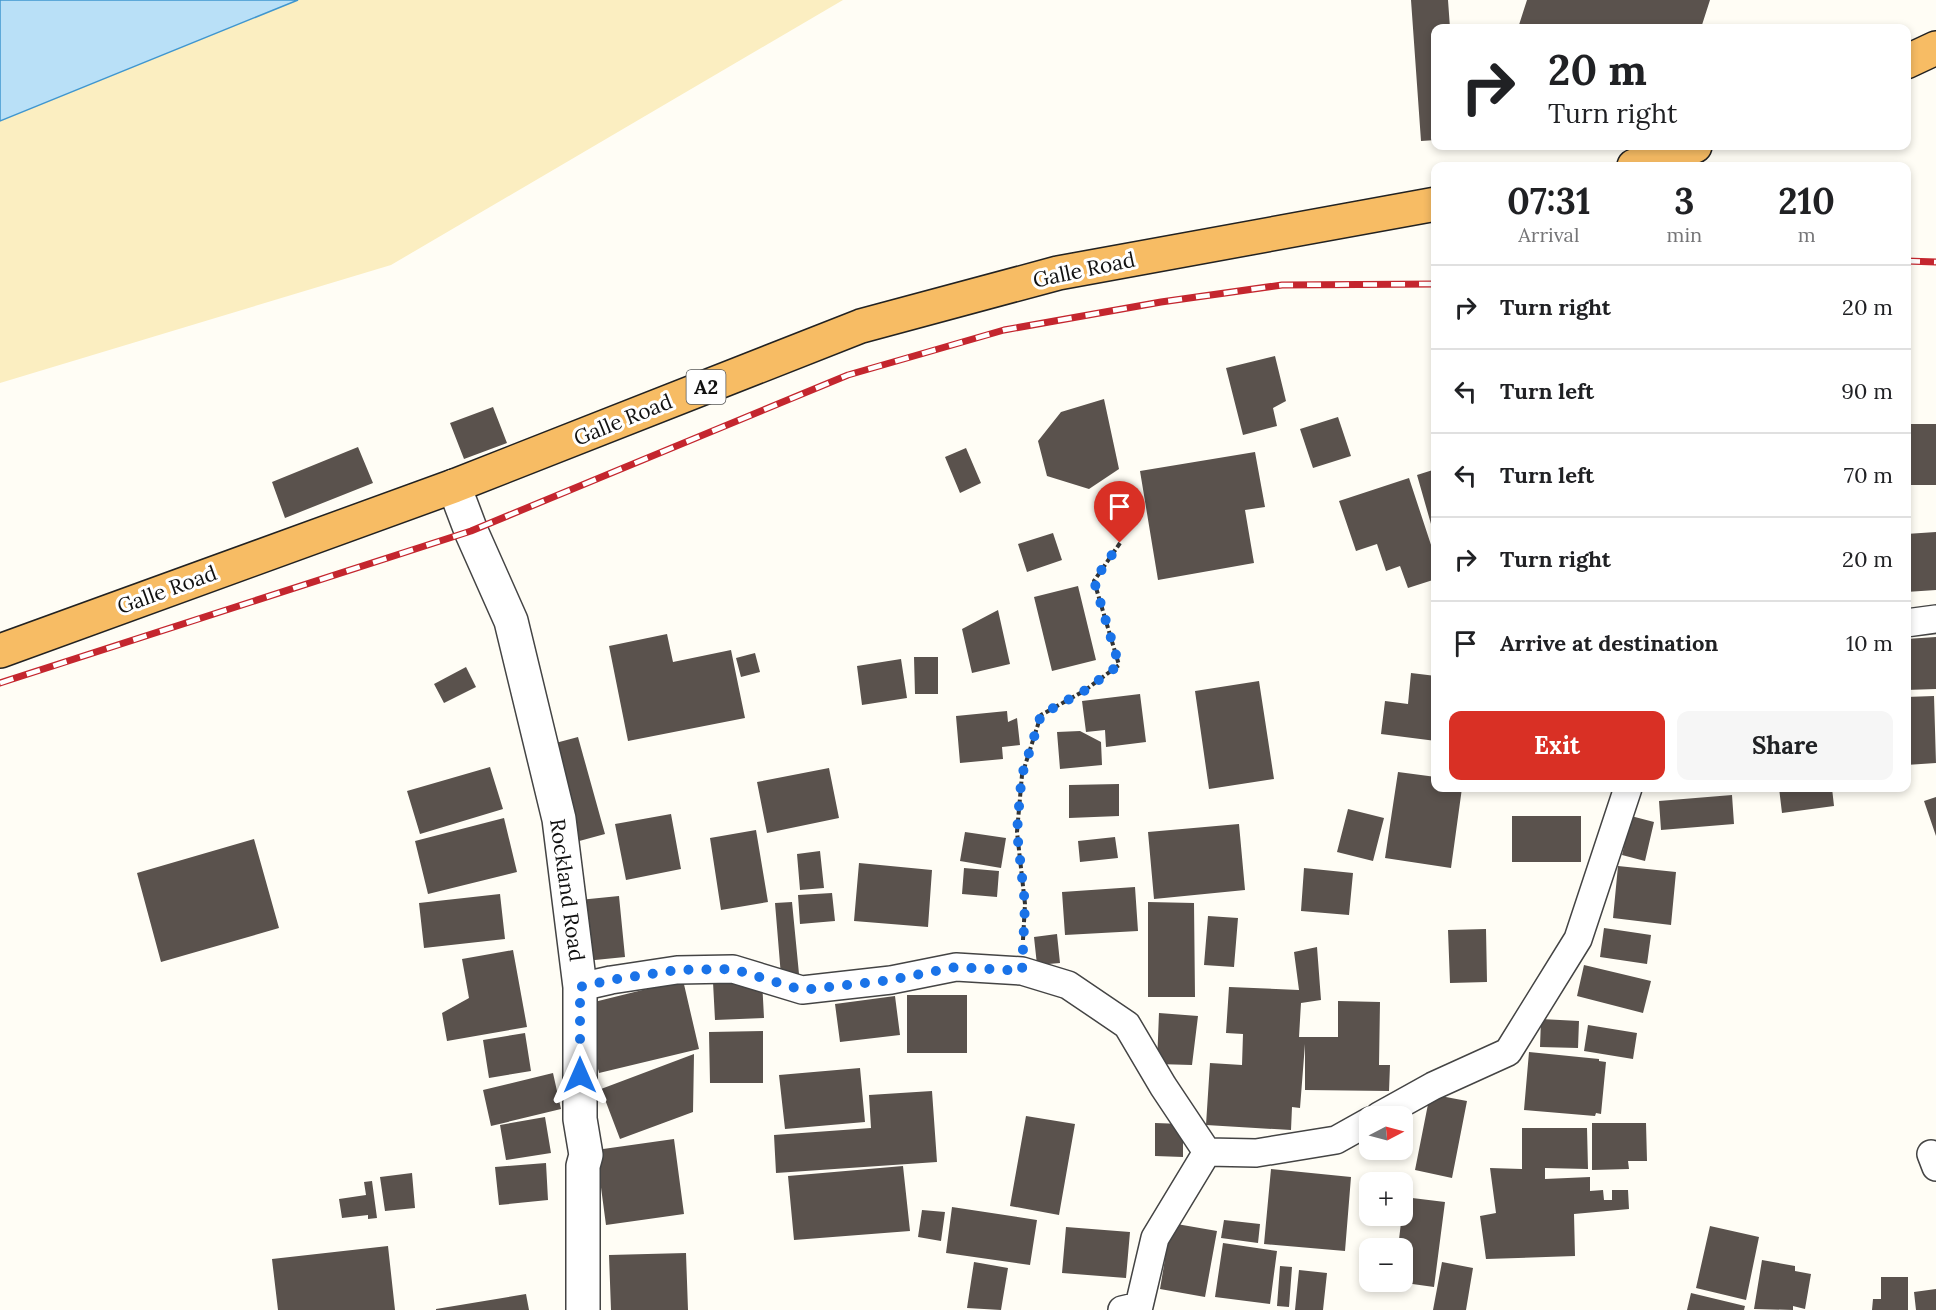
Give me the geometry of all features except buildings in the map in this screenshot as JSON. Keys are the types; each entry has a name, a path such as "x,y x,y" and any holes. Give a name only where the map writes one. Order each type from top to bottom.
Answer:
{"highway":[{"path":"1911,60 1936,48"},
{"path":"1646,162 1683,150"},
{"name":"Galle Road","path":"0,651 454,486 861,326 1058,273 1431,205"}],"street":[{"name":"Rockland Road","path":"454,486 471,531 511,621 559,819 580,987 580,1119 586,1155 583,1166 583,1310"},
{"path":"1911,622 1936,619"},
{"path":"1397,1106 1433,1086 1508,1052 1578,939 1627,792"},
{"path":"580,987 677,970 733,969 802,990 891,980 956,967 1022,971 1068,985 1127,1025 1163,1086 1207,1152"},
{"path":"1207,1152 1256,1153 1336,1140 1359,1127"},
{"path":"1122,1310 1139,1306 1155,1238 1207,1152"}],"path":[{"path":"1022,971 1025,904 1017,832 1022,775 1041,715 1084,691 1119,665 1094,581 1120,543"}],"sand":[{"path":"298,0 843,0 391,265 0,383 0,121"}],"water":[{"path":"0,0 298,0 0,121"}],"railway":[{"path":"1911,261 1936,262"},
{"path":"0,683 471,531 848,375 1004,330 1161,302 1282,285 1431,284"}],"route":[{"path":"580,1075 580,987 677,970 733,969 802,990 891,980 956,967 1022,971 1025,904 1017,832 1022,775 1041,715 1084,691 1119,665 1094,581 1120,543"}]}
